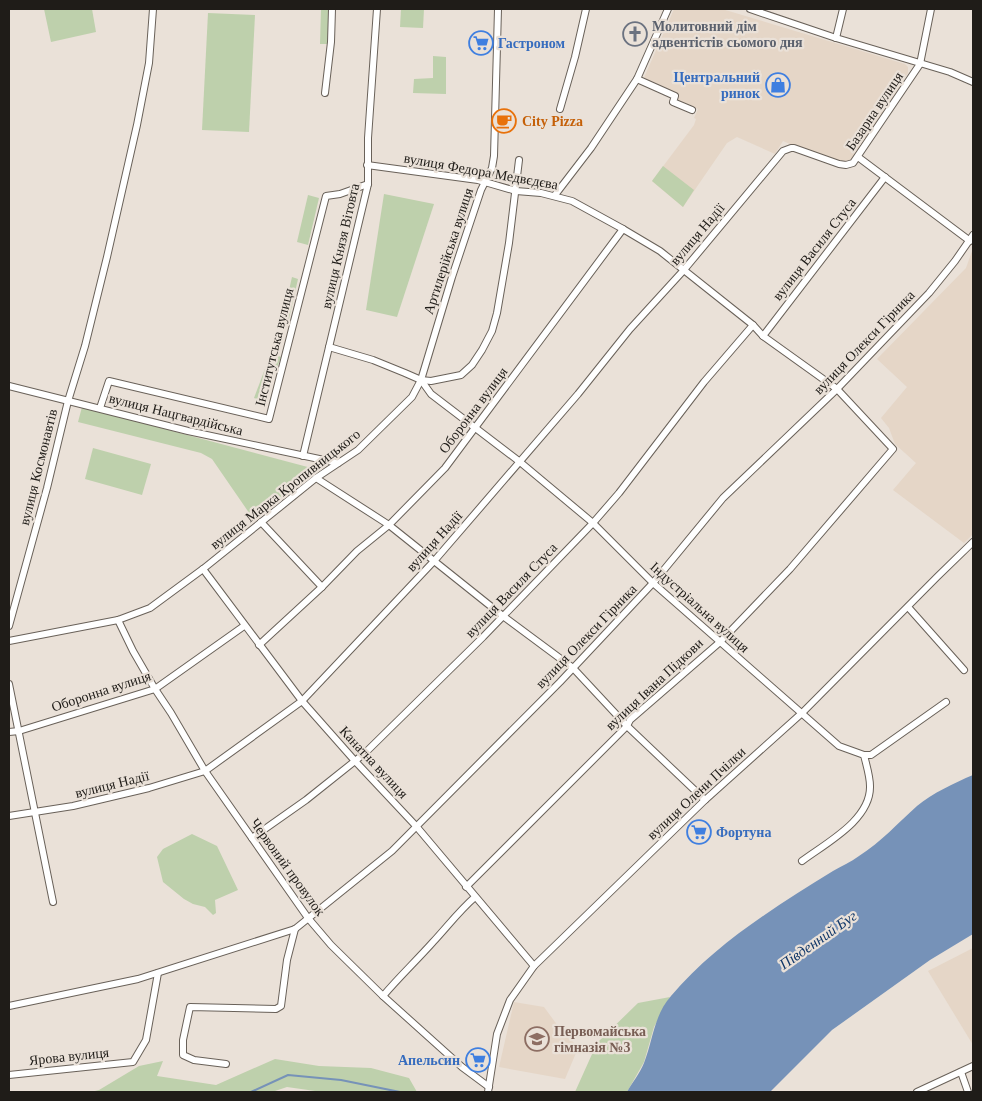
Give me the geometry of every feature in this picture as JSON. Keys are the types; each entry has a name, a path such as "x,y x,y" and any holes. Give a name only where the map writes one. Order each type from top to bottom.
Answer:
{"street":[{"name":"вулиця Космонавтів","path":"9,626 47,488 68,401 85,346 137,125 149,63 153,9"},
{"path":"325,93 331,42 332,9"},
{"name":"вулиця Князя Вітовта","path":"303,456 368,184 367,165 377,9"},
{"name":"Артилерійська вулиця","path":"420,380 452,277 485,181 492,168 494,156 498,9"},
{"path":"560,109 586,9"},
{"path":"555,195 600,134 637,79 668,9"},
{"path":"754,9 836,38 950,72 973,82"},
{"path":"836,38 843,9"},
{"path":"920,64 931,9"},
{"name":"Базарна вулиця","path":"787,149 800,150 846,166 853,163 920,64"},
{"path":"637,79 675,96 673,102 692,110"},
{"name":"вулиця Надії","path":"9,816 73,806 140,790 205,771 302,701 435,560 578,394 630,329 787,149"},
{"path":"858,157 972,238"},
{"path":"329,347 373,360 420,380 461,375 472,365 492,331 497,313 508,252 519,160"},
{"name":"вулиця Федора Медвєдєва","path":"367,165 485,181 516,191 555,195 572,201 660,252 753,324 763,336 837,389 893,449"},
{"name":"вулиця Василя Стуса","path":"763,336 885,178"},
{"name":"Інститутська вулиця","path":"100,408 109,381 269,419 326,196 340,194 368,184"},
{"name":"Оборонна вулиця","path":"259,645 322,587 357,551 389,525 445,468 623,229"},
{"name":"вулиця Олекси Гірника","path":"9,1006 138,979 295,929 392,851 573,668 653,583 723,498 837,389 929,293 972,238"},
{"name":"вулиця Василя Стуса","path":"252,838 306,800 355,761 503,616 593,523 619,493 704,382 753,324"},
{"name":"Індустріальна вулиця","path":"420,380 431,394 520,462 593,523 653,583 839,746 864,755"},
{"name":"вулиця Марка Кропивницького","path":"9,641 118,620 150,608 203,569 316,478 358,450 412,397 420,380"},
{"name":"вулиця Нацгвардійська","path":"9,386 188,431 338,463"},
{"name":"вулиця Івана Підкови","path":"466,887 627,726 630,720 720,642 790,569 893,449"},
{"path":"316,478 389,525 503,616 573,668 627,726 705,800"},
{"path":"261,522 322,587"},
{"name":"вулиця Олени Пчілки","path":"489,1090 497,1034 510,1000 534,966 705,800 802,713 973,542"},
{"name":"Канатна вулиця","path":"203,569 302,701 416,826 534,966"},
{"path":"908,607 964,670"},
{"name":"Червоний провулок","path":"118,620 133,651 205,771 308,918 382,996 489,1090"},
{"name":"Оборонна вулиця","path":"9,732 19,731 155,689 244,626"},
{"path":"9,684 53,902"},
{"path":"802,861 854,822 864,811 870,786 864,755 871,756 946,702"},
{"path":"382,996 433,943 462,908 475,897"},
{"path":"226,1064 194,1060 183,1055 183,1040 190,1007 276,1009 281,1006 287,960 295,929"},
{"name":"Ярова вулиця","path":"9,1075 133,1062 146,1040 158,973"},
{"path":"917,1092 973,1066"},
{"path":"961,1072 968,1092"}],"shaded area":[{"name":"Центральний ринок","path":"674,9 722,9 905,64 908,67 908,73 853,161 847,163 811,153 783,141 775,154 737,137 727,143 683,207 652,181 694,125 696,119 694,118 698,109 677,101 679,94 643,80"},
{"path":"973,248 973,534 964,543 893,490 916,463 895,444 889,428 881,418 907,387 877,359 966,268"},
{"path":"973,948 973,1045 928,971"},
{"name":"Первомайська гімназія №3","path":"514,1002 544,1007 575,1044 576,1053 565,1079 499,1067"}],"green space":[{"path":"44,9 92,9 96,32 51,42"},
{"path":"321,9 329,9 328,44 320,44"},
{"path":"401,9 424,9 423,28 400,27"},
{"path":"208,13 255,15 249,132 202,130"},
{"path":"433,56 446,57 446,94 413,93 414,79 433,78"},
{"path":"663,166 694,190 683,207 652,181"},
{"path":"384,194 434,204 397,317 366,310"},
{"path":"308,195 319,198 308,245 297,242"},
{"path":"292,277 298,279 288,323 282,321"},
{"path":"271,353 281,357 264,402 254,398"},
{"path":"82,407 319,470 254,520 212,459 201,453 78,422"},
{"path":"93,448 151,464 142,495 85,479"},
{"path":"192,834 217,846 238,890 215,900 216,913 213,915 205,907 184,899 163,882 157,857 163,849"},
{"path":"670,997 654,1027 644,1062 627,1092 575,1092 597,1043 638,1003"},
{"path":"275,1059 319,1066 371,1068 409,1078 417,1092 322,1092 287,1087 272,1092 91,1092 99,1090 139,1066 163,1061 157,1076 216,1085"}],"water":[{"name":"Південний Буг","path":"973,775 973,934 930,960 832,1030 770,1092 627,1092 644,1063 657,1019 665,1003 688,977 726,943 768,913 867,851 923,801"}],"waterway":[{"path":"251,1092 288,1075 341,1080 400,1092"}],"place":[{"name":"Молитовний дім адвентістів сьомого дня","path":"635,34"},
{"name":"Гастроном","path":"481,43"},
{"name":"Центральний ринок","path":"778,85"},
{"name":"City Pizza","path":"504,121"},
{"name":"Фортуна","path":"699,832"},
{"name":"Первомайська гімназія №3","path":"537,1039"},
{"name":"Апельсин","path":"478,1060"}]}
